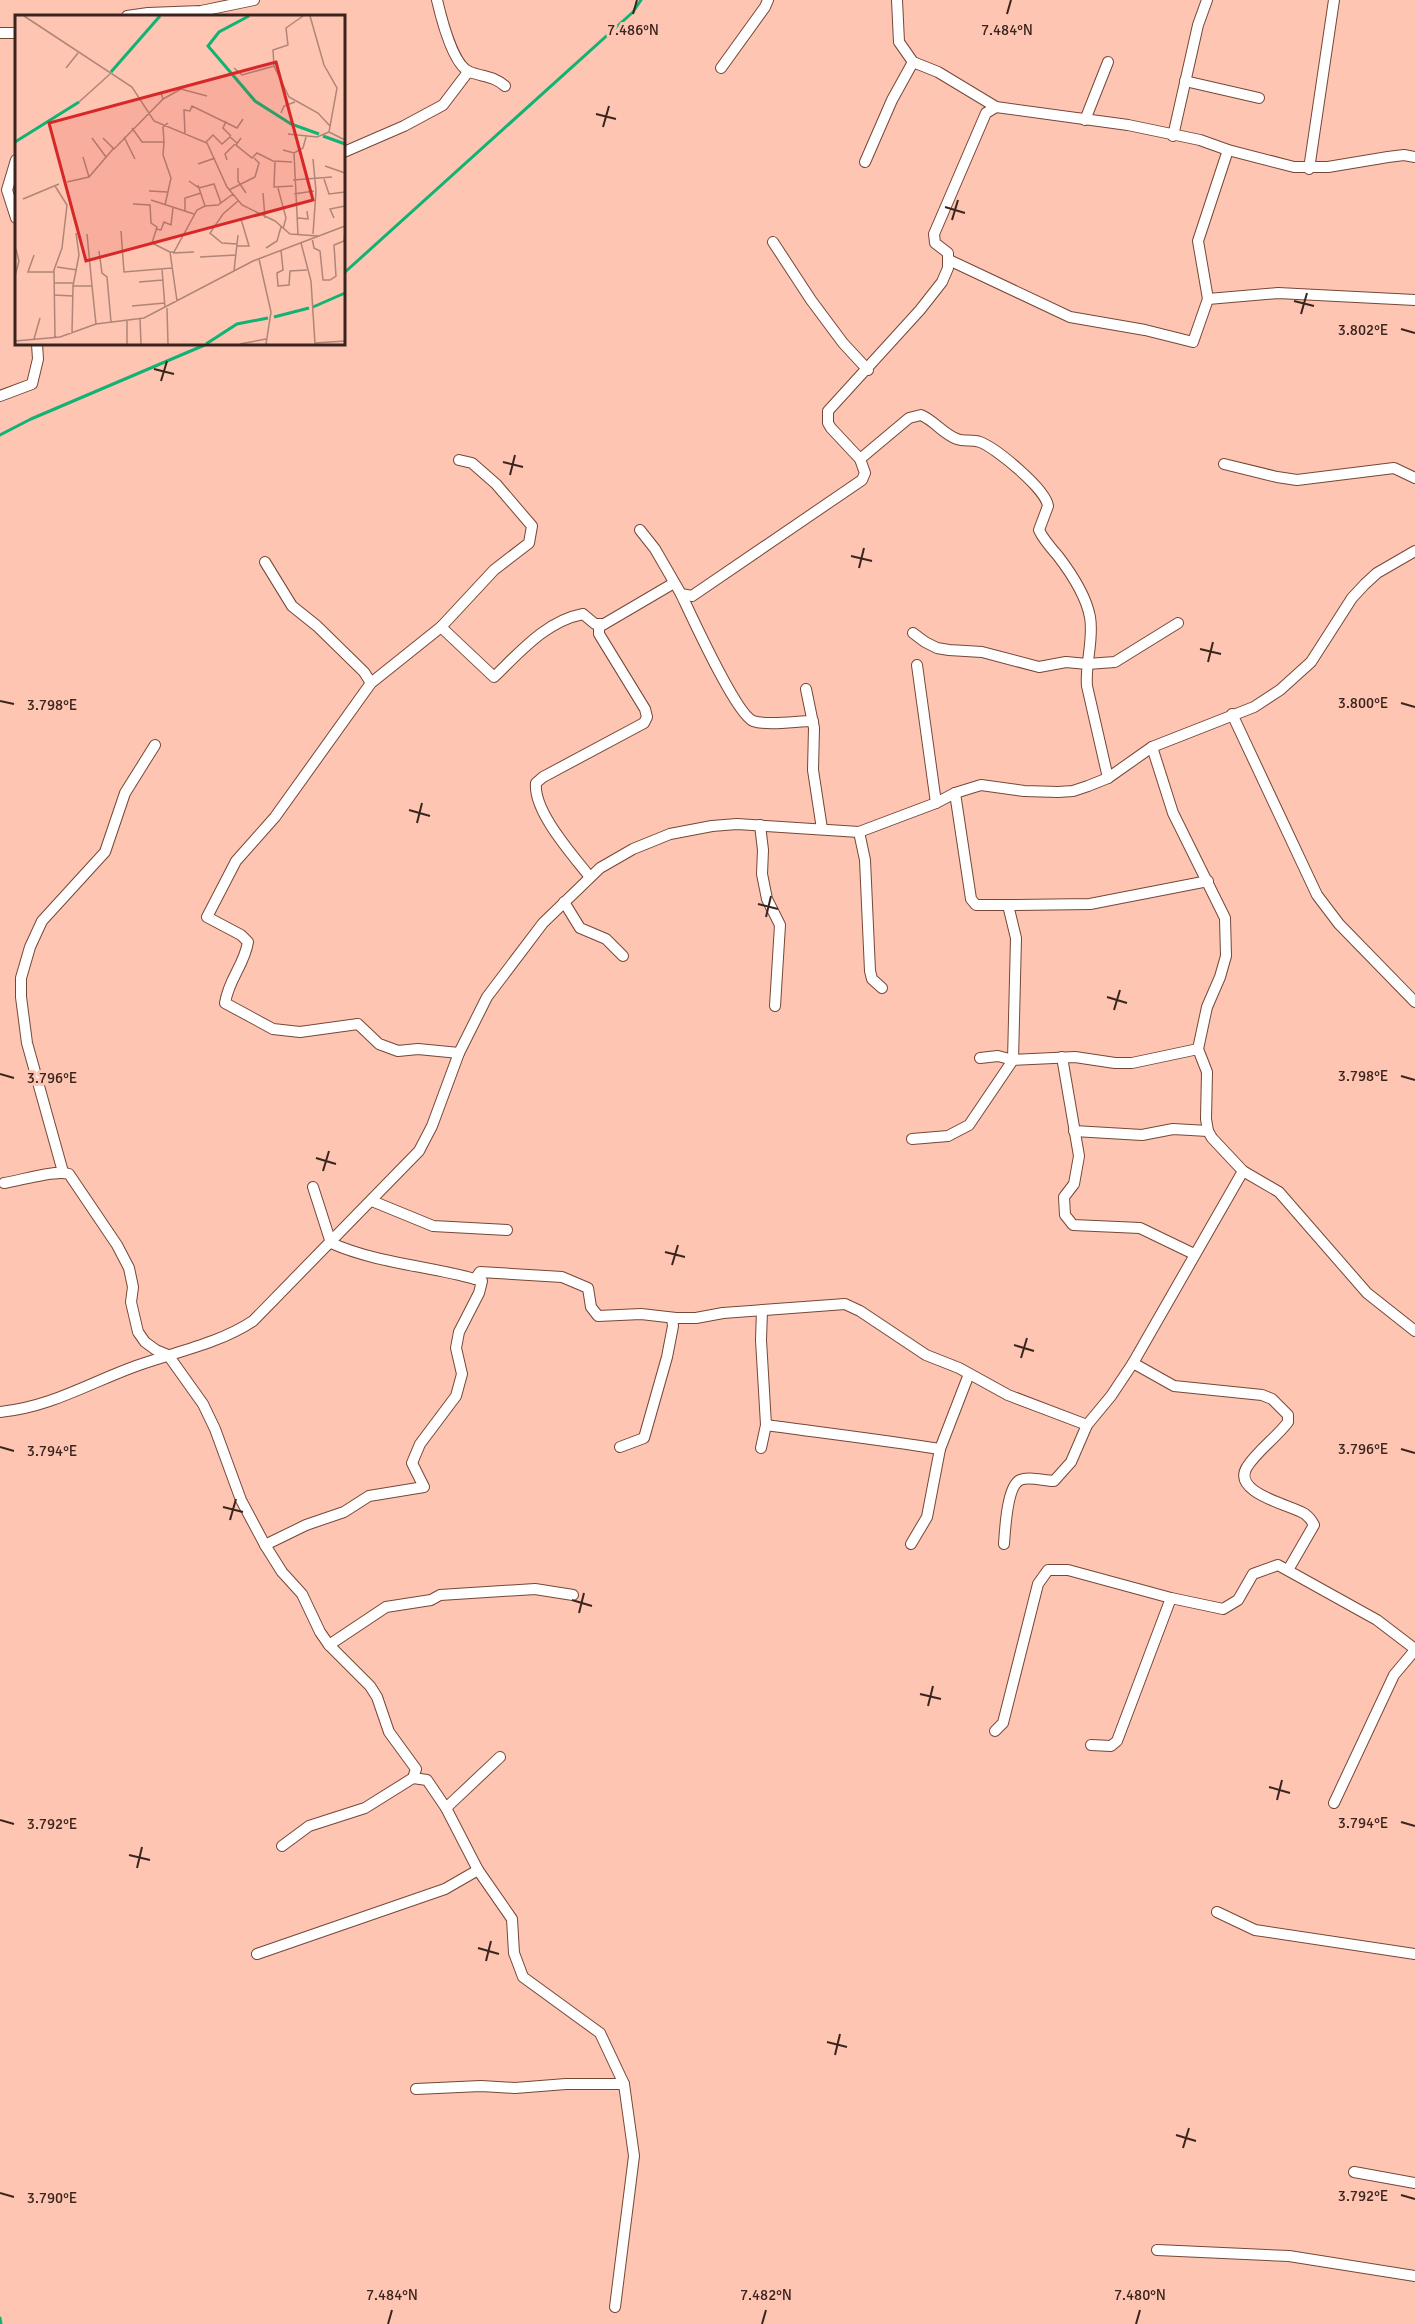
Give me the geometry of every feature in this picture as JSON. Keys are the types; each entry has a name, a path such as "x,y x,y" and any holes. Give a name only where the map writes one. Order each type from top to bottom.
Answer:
{"street":[{"path":"132,15 148,12 201,11 254,0"},
{"path":"437,0 446,39 468,72 499,80 505,86"},
{"path":"722,68 768,0"},
{"path":"897,0 899,42 914,62 938,72 996,106 1128,125 1200,140 1228,150 1310,169 1404,155 1415,157"},
{"path":"1173,135 1198,25 1207,0"},
{"path":"1310,169 1334,0"},
{"path":"865,162 892,100 914,62"},
{"path":"1085,120 1108,62"},
{"path":"345,152 404,126 443,105 468,72"},
{"path":"1185,81 1259,98"},
{"path":"681,594 687,596 699,593 747,556 796,527 859,484 865,473 860,459 831,428 827,417 833,405 868,369 942,282 948,264 948,253 935,243 934,234 986,113 996,106"},
{"path":"948,264 960,266 1071,317 1145,330 1193,342 1208,299 1198,242 1228,150"},
{"path":"15,163 7,190 15,215"},
{"path":"773,242 811,300 843,343 868,369"},
{"path":"1208,299 1278,293 1415,300"},
{"path":"0,396 32,384 38,359 37,345"},
{"path":"860,459 909,418 921,415 956,439 979,442 988,446 1029,479 1048,503 1039,526 1041,534 1062,561 1086,603 1091,628 1087,686 1107,778"},
{"path":"459,460 472,463 496,484 532,526 530,543 494,570 441,627 371,683 274,817 236,861 207,917 241,935 248,942 246,956 228,986 225,1003 273,1029 300,1032 358,1024 379,1044 398,1051 418,1049 459,1053"},
{"path":"1224,464 1297,480 1394,468 1415,478"},
{"path":"640,530 656,549 681,594 712,659 751,720 763,722 813,721"},
{"path":"0,1412 57,1400 134,1366 234,1334 253,1321 419,1151 432,1126 459,1053 487,997 543,923 589,876 600,868 633,849 670,834 721,825 760,825 859,832 936,803 955,793 981,785 1024,791 1073,791 1107,778 1152,747 1254,707 1297,676 1311,662 1352,598 1365,584 1377,573 1415,551"},
{"path":"265,562 292,606 317,626 364,672 371,683"},
{"path":"589,876 557,833 535,792 536,783 543,777 644,723 647,717 635,690 599,634 599,627 674,583"},
{"path":"441,627 494,677 540,634 571,616 583,614 595,624 603,624"},
{"path":"913,633 936,648 949,651 982,652 1039,667 1066,662 1087,664 1115,662 1178,623"},
{"path":"917,665 936,803"},
{"path":"807,689 813,721 813,770 822,829"},
{"path":"1232,714 1317,895 1339,924 1415,1002"},
{"path":"63,1172 27,1043 21,978 30,947 42,921 105,852 125,793 155,745"},
{"path":"1152,747 1173,813 1225,918 1226,956 1207,1007 1198,1049 1207,1072 1208,1131 1244,1171 1278,1192 1367,1293 1415,1331"},
{"path":"955,793 971,899 976,905 1090,904 1208,881"},
{"path":"760,825 763,850 762,874 767,899 780,925 775,1006"},
{"path":"859,832 865,860 870,971 872,979 882,988"},
{"path":"564,902 579,928 606,939 623,956"},
{"path":"912,1139 948,1136 969,1125 1013,1060 1016,938 1008,905"},
{"path":"980,1058 998,1056 1013,1060 1062,1057 1132,1063 1198,1049"},
{"path":"1062,1057 1079,1156 1074,1184 1064,1197 1065,1215 1073,1225 1140,1228 1194,1254"},
{"path":"1074,1131 1142,1135 1173,1129 1208,1131"},
{"path":"1004,1544 1010,1494 1014,1485 1019,1480 1026,1479 1054,1482 1071,1462 1088,1425 1133,1363 1244,1171"},
{"path":"4,1183 63,1172 69,1174 117,1245 129,1268 133,1287 131,1302 138,1332 156,1350 168,1355 202,1404 215,1429 241,1500 266,1545 282,1572 302,1594 320,1632 329,1645 370,1686 377,1697 389,1732 416,1769 413,1778"},
{"path":"266,1545 306,1525 344,1512 369,1496 424,1487 412,1463 420,1444 456,1396 462,1374 456,1348 459,1332 479,1293 482,1281 397,1263 331,1243 313,1187"},
{"path":"372,1201 433,1226 507,1230"},
{"path":"475,1279 480,1272 562,1277 588,1288 591,1307 598,1316 641,1314 696,1318 723,1312 780,1310 828,1303 845,1304 860,1311 926,1355 1008,1395 1088,1425"},
{"path":"761,1448 766,1425 761,1340 762,1310"},
{"path":"620,1447 644,1438 667,1357 673,1326 672,1318"},
{"path":"1133,1363 1174,1386 1262,1395 1272,1399 1288,1415 1288,1422 1248,1465 1245,1476 1248,1485 1256,1493 1305,1514 1314,1525 1288,1570"},
{"path":"910,1544 927,1517 940,1449 969,1374"},
{"path":"766,1425 940,1449"},
{"path":"995,1731 1003,1723 1038,1584 1048,1570 1068,1570 1171,1598 1223,1609 1238,1600 1253,1574 1278,1565 1377,1620 1415,1650 1395,1675 1334,1803"},
{"path":"329,1645 386,1607 431,1600 440,1595 535,1589 573,1595"},
{"path":"1091,1745 1111,1746 1117,1741 1171,1598"},
{"path":"446,1808 500,1756"},
{"path":"282,1846 309,1826 364,1808 413,1778 427,1780 446,1808 478,1870 512,1919 514,1953 523,1977 600,2033 624,2084 634,2156 615,2307"},
{"path":"257,1954 446,1889 478,1870"},
{"path":"1217,1912 1255,1930 1415,1954"},
{"path":"416,2089 624,2084"},
{"path":"1354,2172 1415,2183"},
{"path":"1157,2250 1288,2256 1415,2276"}],"waterway":[{"path":"345,272 633,12 641,0"},
{"path":"0,435 31,419 205,345"},
{"path":"0,2318 1,2324"}]}
